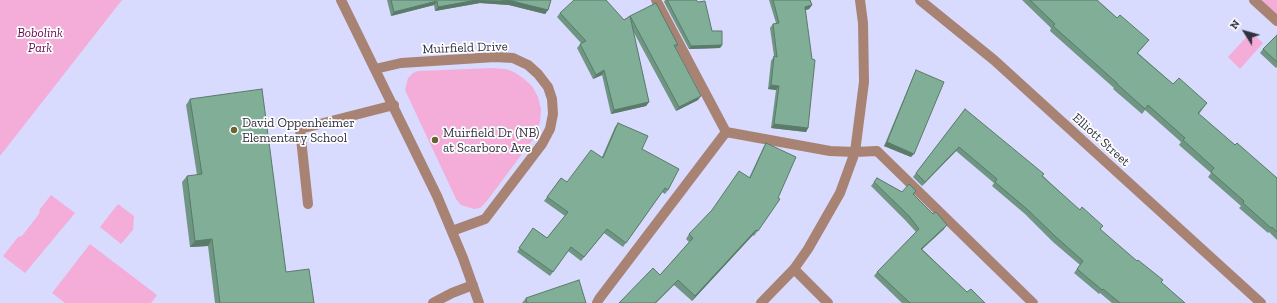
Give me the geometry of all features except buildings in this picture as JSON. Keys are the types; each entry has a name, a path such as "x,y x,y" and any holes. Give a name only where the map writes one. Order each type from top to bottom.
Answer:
{"street":[{"path":"342,0 437,196 479,303"},
{"path":"656,0 726,132"},
{"path":"762,303 794,269 808,249 840,193 855,152 864,82 860,0"},
{"name":"Elliott Street","path":"920,0 994,60 1261,303"},
{"path":"1254,0 1277,21"},
{"name":"Muirfield Drive","path":"375,69 401,63 495,57 513,58 528,65 538,74 548,87 552,99 553,114 550,129 542,144 485,219 452,231"},
{"path":"308,204 300,128 394,105"},
{"path":"726,132 830,151 877,151 1033,303"},
{"path":"597,303 726,132"},
{"path":"794,269 828,303"},
{"path":"433,303 452,293 473,285"}],"green space":[{"name":"Bobolink Park","path":"0,0 122,0 0,156"},
{"path":"1261,0 1277,0 1277,15"},
{"path":"1251,32 1263,43 1240,69 1228,57"},
{"path":"492,68 506,69 514,72 532,86 538,97 541,109 540,122 534,138 486,202 480,208 474,209 461,205 456,199 405,90 408,78 413,73 418,71"},
{"path":"51,195 75,213 25,273 3,256 18,237 22,236"},
{"path":"118,204 134,216 133,230 121,244 100,227"},
{"path":"90,244 157,295 151,303 65,303 52,293"}],"place":[{"name":"David Oppenheimer Elementary School","path":"234,130"},
{"name":"Muirfield Dr (NB) at Scarboro Ave","path":"435,140"}]}
